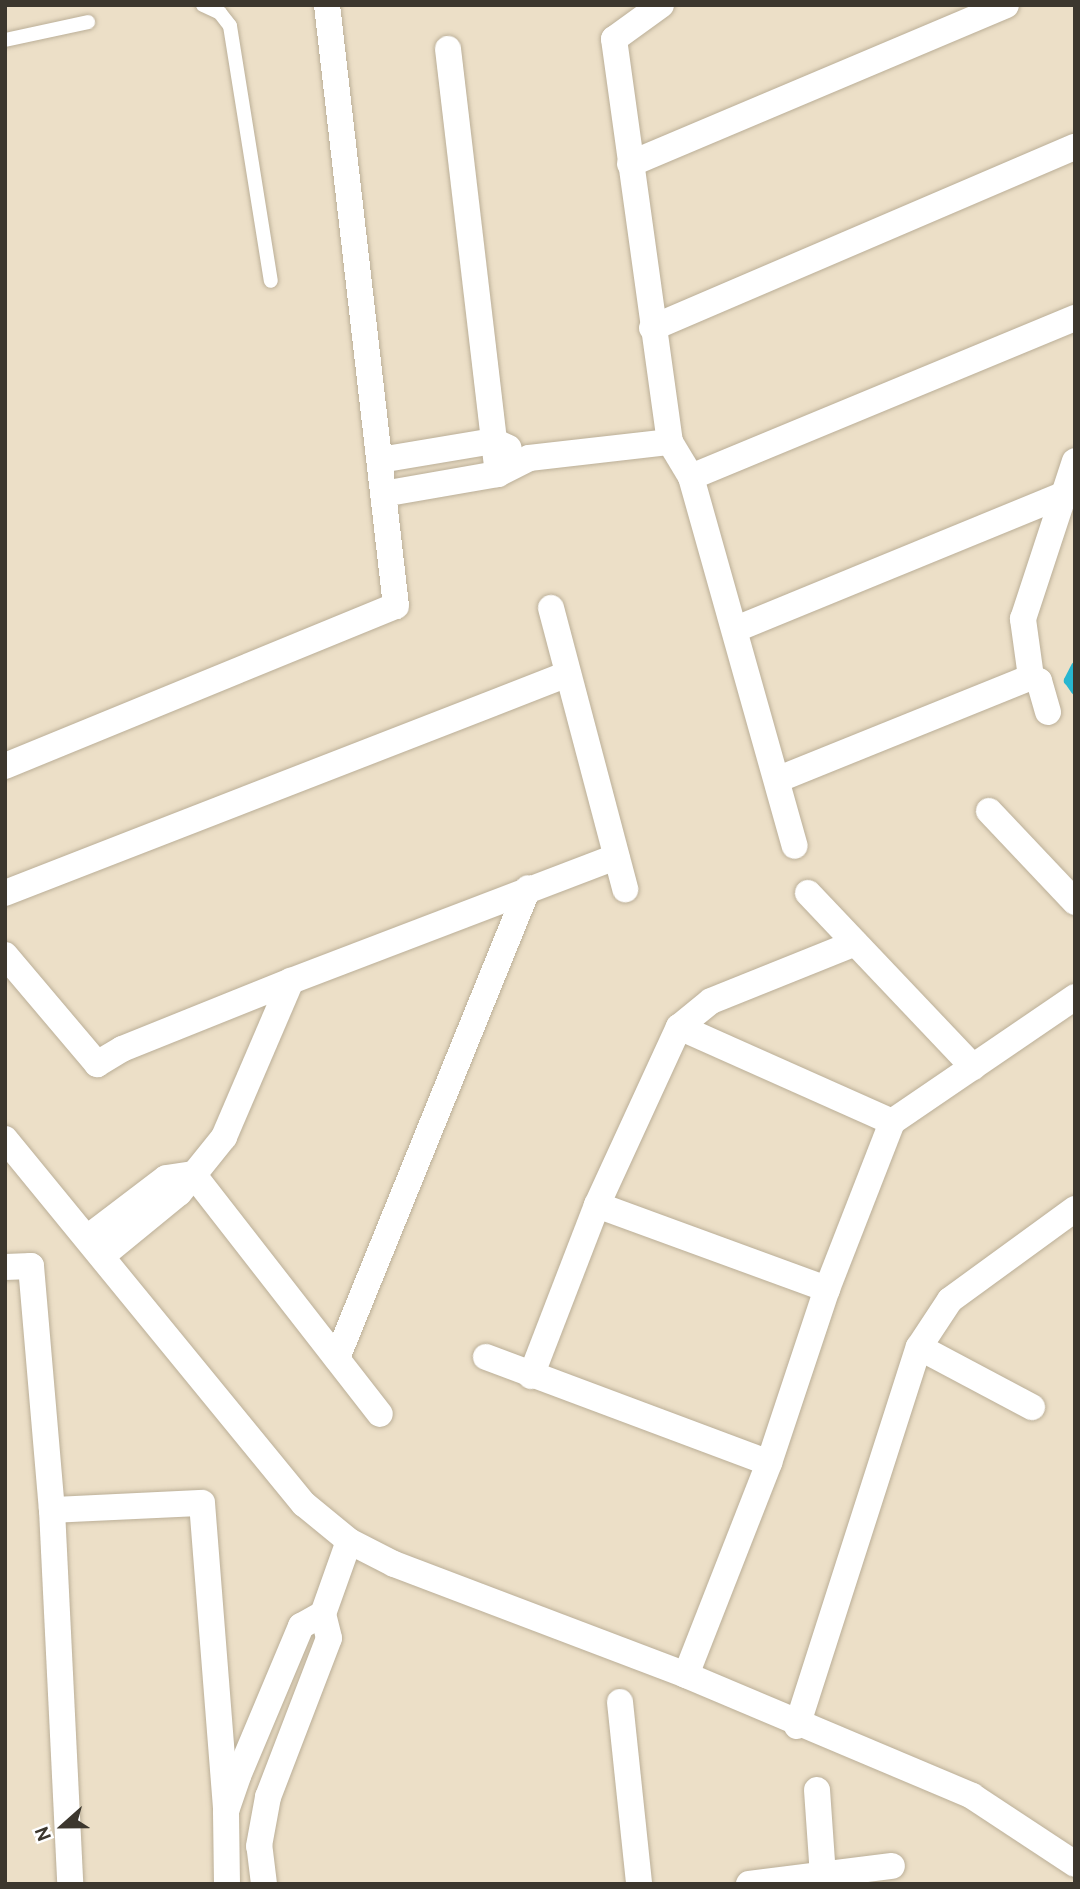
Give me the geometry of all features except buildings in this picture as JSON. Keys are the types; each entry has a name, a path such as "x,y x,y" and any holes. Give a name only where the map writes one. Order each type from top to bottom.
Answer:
{"street":[{"path":"5,766 396,606 327,5"},
{"path":"661,5 614,39 652,328 670,442 691,477 779,779 795,846"},
{"path":"630,164 1006,5"},
{"path":"447,49 498,474"},
{"path":"652,328 1075,147"},
{"path":"691,477 1075,318"},
{"path":"380,460 493,441 529,458"},
{"path":"383,494 498,474 529,458 670,442"},
{"path":"1031,677 1023,619 1075,461"},
{"path":"736,629 1063,495"},
{"path":"551,608 625,889"},
{"path":"5,893 568,674"},
{"path":"779,779 1031,677 1039,681 1048,712"},
{"path":"989,811 1075,902"},
{"path":"5,955 97,1064 122,1049 291,981 528,888 616,858"},
{"path":"337,1358 528,888"},
{"path":"808,893 973,1067"},
{"path":"531,1376 597,1205 679,1027 711,1001 855,943"},
{"path":"95,1247 166,1178 193,1174 224,1137 291,981"},
{"path":"687,1675 769,1463 827,1289 892,1122 1075,997"},
{"path":"679,1027 892,1122"},
{"path":"5,1139 304,1504 349,1541 394,1564 687,1675 797,1726 972,1796 1075,1864"},
{"path":"193,1174 380,1414"},
{"path":"597,1205 827,1289"},
{"path":"797,1726 919,1347 950,1300 1075,1209"},
{"path":"5,1267 31,1266 52,1510 70,1884"},
{"path":"919,1347 1032,1407"},
{"path":"486,1357 769,1463"},
{"path":"52,1510 202,1503 233,1759 226,1811 227,1884"},
{"path":"264,1884 259,1846 277,1776 329,1638 323,1614 349,1541"},
{"path":"233,1759 301,1626 323,1614"},
{"path":"620,1702 639,1884"},
{"path":"233,1759 277,1776"},
{"path":"817,1790 838,1877"},
{"path":"749,1884 838,1877 892,1866"}],"lane":[{"path":"203,5 220,13 230,26 271,281"},
{"path":"5,40 88,22"}],"waterway":[{"path":"1075,666 1068,680 1075,690"}]}
